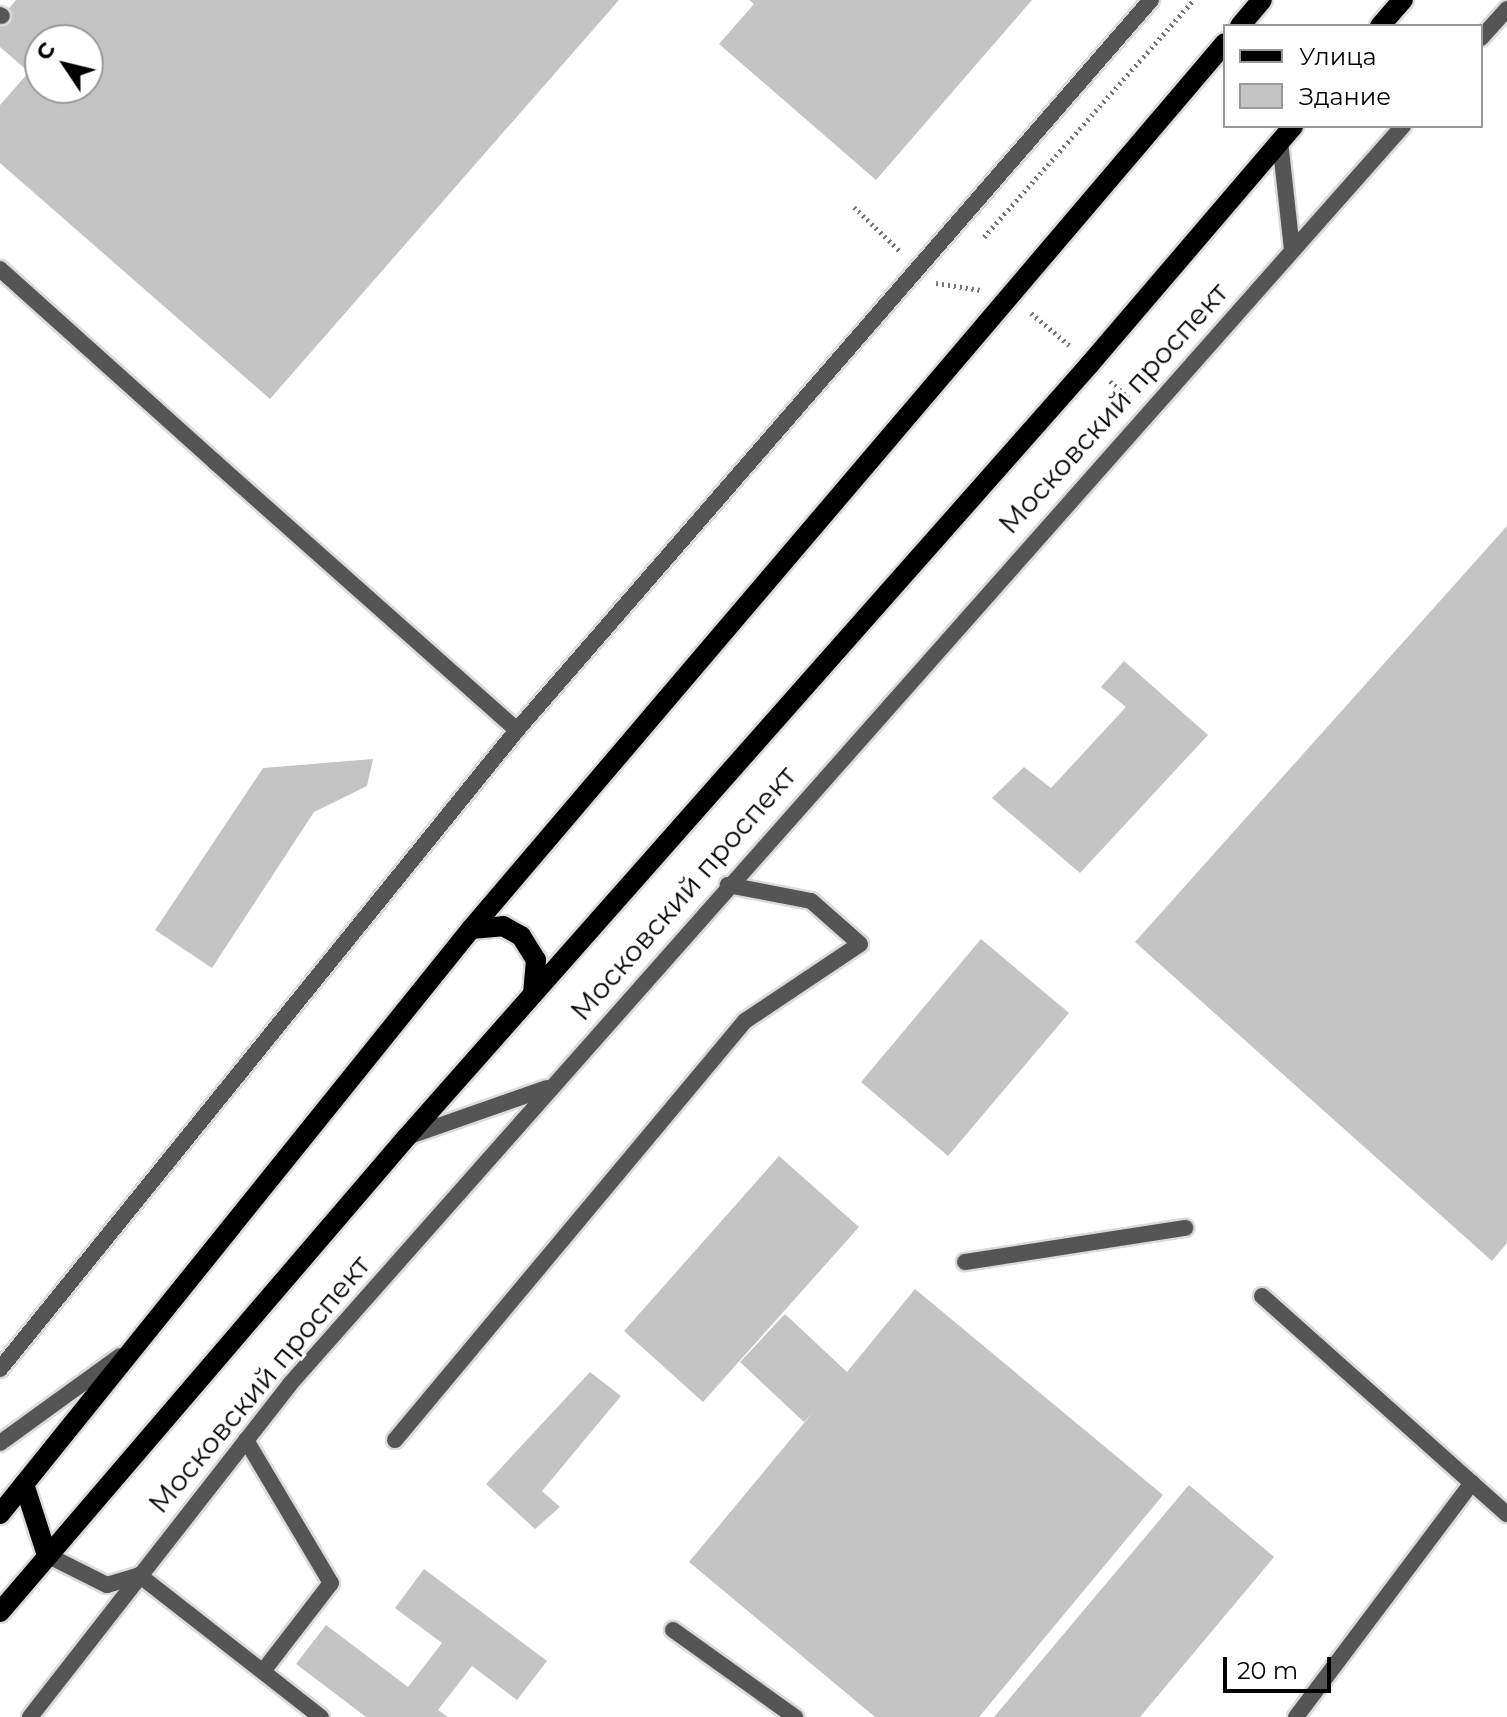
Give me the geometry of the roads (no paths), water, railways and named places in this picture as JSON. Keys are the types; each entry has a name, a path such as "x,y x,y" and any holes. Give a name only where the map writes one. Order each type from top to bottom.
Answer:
{"main road":[{"path":"1242,24 1262,0"},
{"path":"1382,24 1403,0"},
{"path":"0,1514 471,929 1223,45"},
{"name":"Московский проспект","path":"0,1612 406,1138 1090,364 1287,134"},
{"path":"471,929 503,926 521,936 536,960 533,994"},
{"path":"24,1484 47,1555"}],"street":[{"path":"0,1369 517,730 1151,0"},
{"path":"1483,36 1507,9"},
{"name":"Московский проспект","path":"30,1717 246,1440 548,1088 1401,128"},
{"path":"1287,134 1292,250"},
{"path":"0,269 517,730"},
{"path":"395,1440 745,1021 860,944 811,901 728,885"},
{"path":"406,1138 548,1088"},
{"path":"965,1262 1185,1228"},
{"path":"1262,1296 1507,1514"},
{"path":"0,1443 131,1349"},
{"path":"246,1440 331,1583 264,1670"},
{"path":"1296,1717 1472,1483"},
{"path":"47,1555 107,1585 139,1575 321,1717"},
{"path":"673,1630 795,1717"}]}
